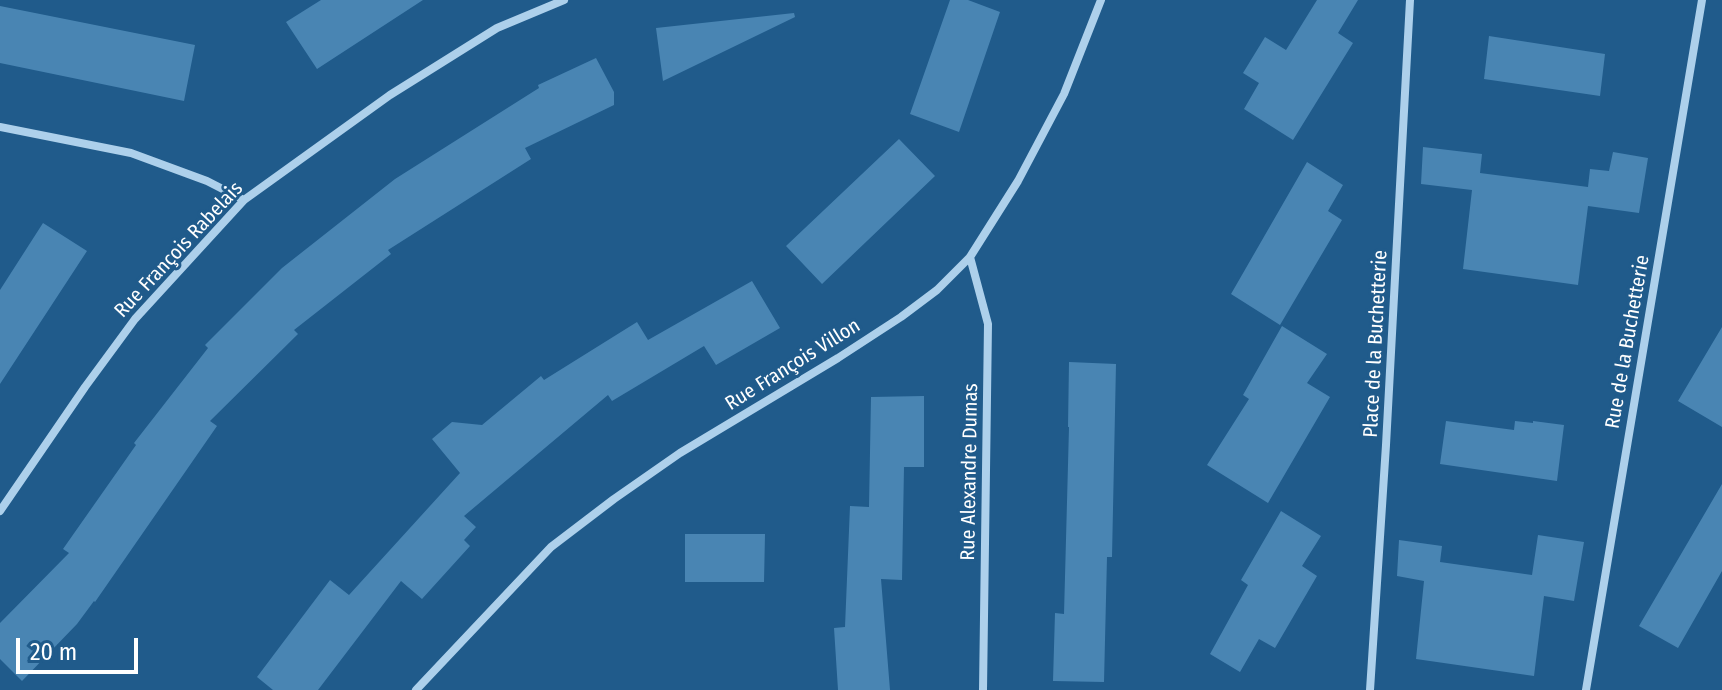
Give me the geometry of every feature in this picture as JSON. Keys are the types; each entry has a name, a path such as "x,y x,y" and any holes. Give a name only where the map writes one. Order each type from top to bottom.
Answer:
{"street":[{"name":"Rue François Rabelais","path":"0,511 135,319 244,200 390,95 497,28 564,0"},
{"name":"Rue François Villon","path":"416,690 551,547 680,453 901,317 937,290 970,257 1018,181 1064,94 1101,0"},
{"name":"Place de la Buchetterie","path":"1370,690 1410,0"},
{"name":"Rue de la Buchetterie","path":"1586,690 1702,0"},
{"path":"0,127 131,153 207,181 244,200"},
{"name":"Rue Alexandre Dumas","path":"970,257 988,324 983,690"}],"building":[{"path":"321,0 423,0 317,69 286,22"},
{"path":"950,0 968,0 1000,12 959,132 910,114"},
{"path":"1317,0 1358,0 1338,33 1353,43 1293,140 1244,109 1259,83 1243,73 1265,37 1286,50"},
{"path":"0,6 195,45 184,101 0,63"},
{"path":"794,13 795,17 663,81 656,28"},
{"path":"1489,36 1605,54 1600,96 1484,79"},
{"path":"596,58 614,92 614,105 525,148 531,159 388,250 391,254 294,330 298,334 210,421 217,426 95,602 22,681 0,659 0,623 69,553 63,549 136,445 134,443 208,348 205,345 282,268 395,179 539,88 538,85"},
{"path":"899,139 935,176 822,284 786,246"},
{"path":"1423,147 1482,154 1480,173 1588,187 1590,169 1609,171 1613,152 1648,158 1639,213 1588,206 1578,285 1463,269 1472,190 1421,184"},
{"path":"1307,162 1343,185 1328,211 1342,220 1280,325 1231,294"},
{"path":"43,223 87,251 0,384 0,290"},
{"path":"752,281 780,328 716,365 704,346 612,401 608,395 464,516 476,527 464,540 470,546 422,599 401,581 318,690 273,690 257,677 330,580 349,595 460,473 432,439 452,422 482,425 541,376 544,380 637,322 648,340"},
{"path":"1282,326 1327,354 1307,383 1330,397 1268,503 1207,465 1249,399 1243,395"},
{"path":"1722,327 1722,427 1678,401"},
{"path":"1069,362 1116,364 1112,557 1107,557 1104,682 1053,681 1055,613 1064,614"},
{"path":"924,396 924,467 904,467 902,580 881,579 890,690 838,690 834,628 845,627 850,506 869,507 871,397"},
{"path":"1446,421 1514,430 1515,421 1564,425 1557,481 1440,464"},
{"path":"1722,484 1722,571 1678,648 1639,626"},
{"path":"1281,511 1321,536 1302,566 1317,576 1275,648 1259,639 1240,672 1210,654 1248,585 1241,580"},
{"path":"685,534 765,534 764,582 685,582"},
{"path":"1538,535 1584,542 1574,601 1544,596 1534,676 1416,659 1424,581 1397,576 1399,540 1442,546 1440,562 1532,575"}]}
